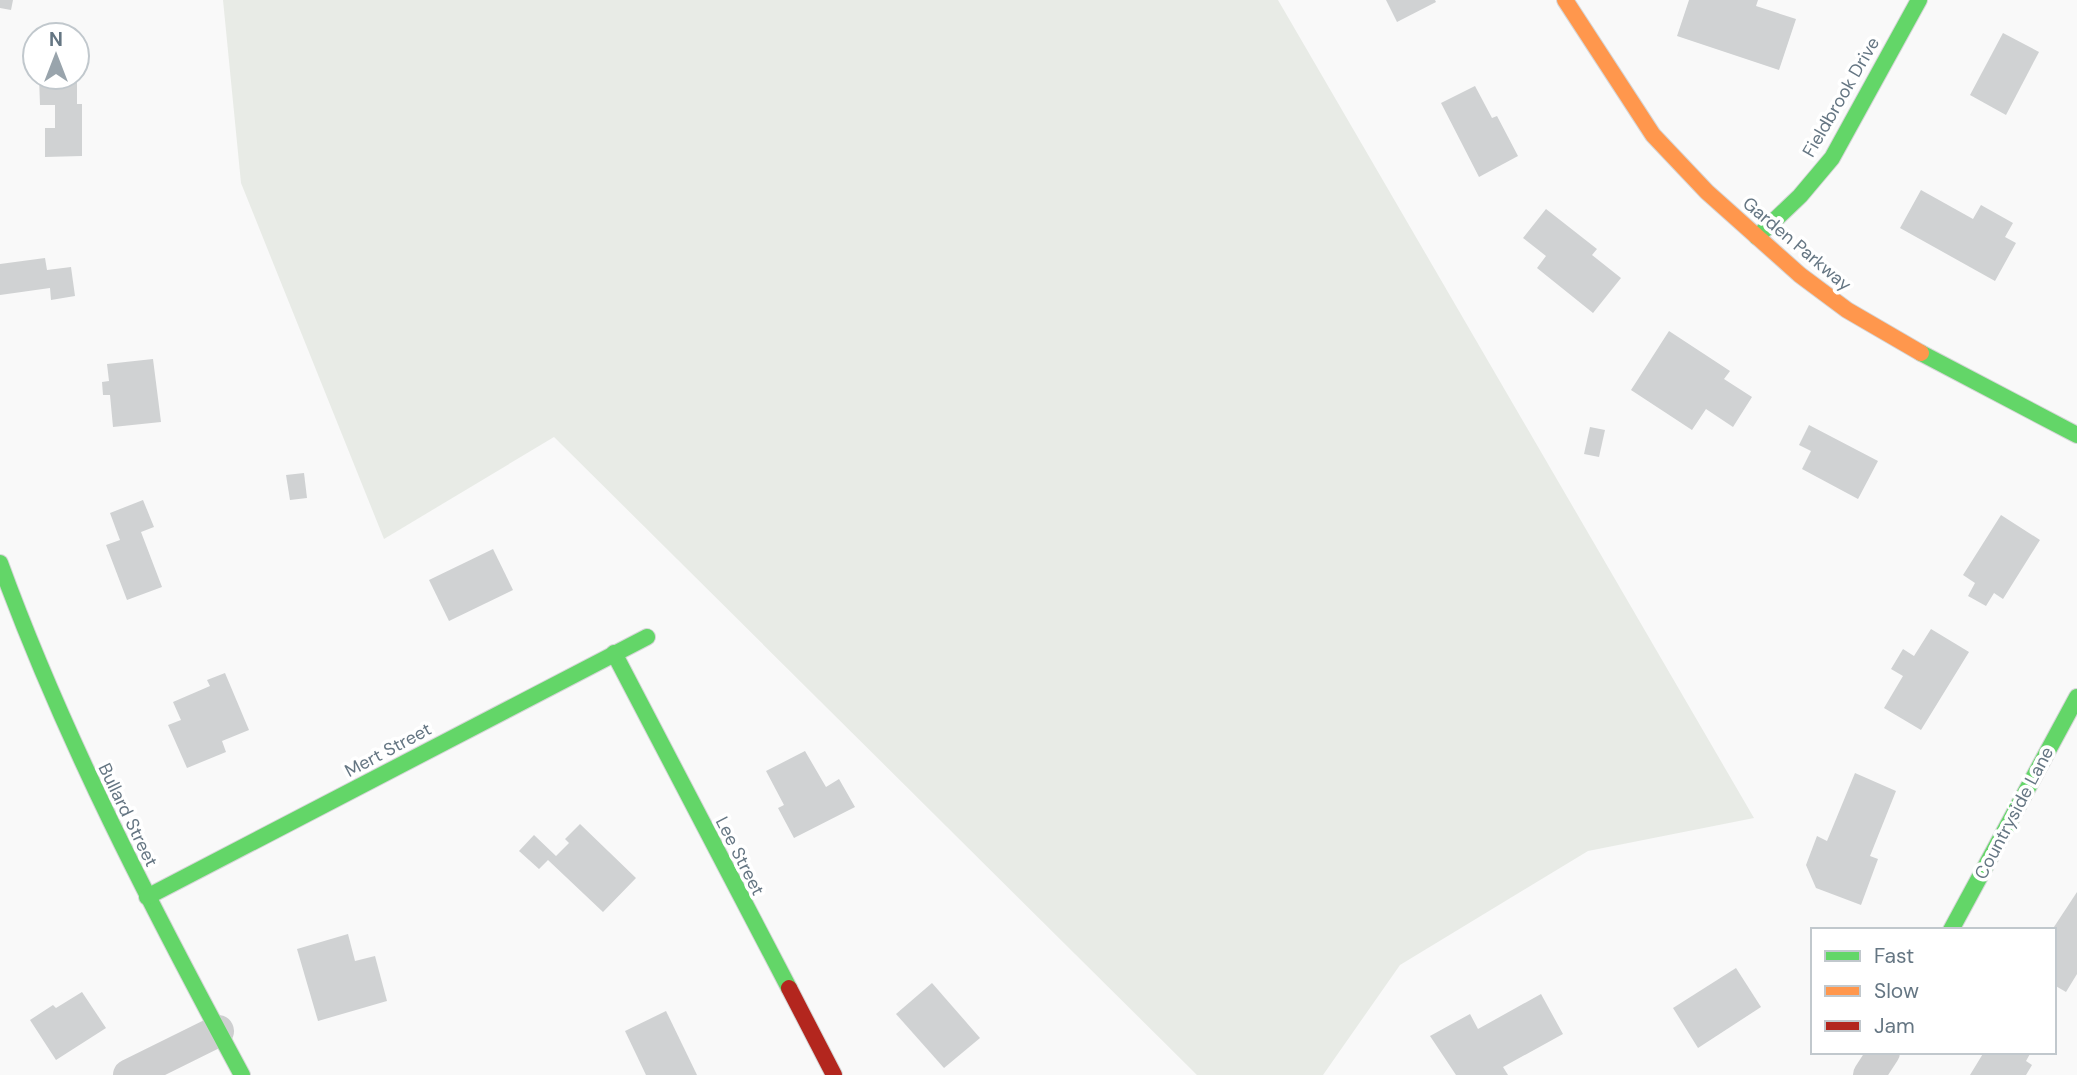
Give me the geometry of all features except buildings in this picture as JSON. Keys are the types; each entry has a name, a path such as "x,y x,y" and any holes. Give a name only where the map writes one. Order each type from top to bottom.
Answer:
{"street":[{"name":"Garden Parkway","path":"1566,0 1653,135 1707,192 1800,275 1847,310 1902,343 2077,435"},
{"name":"Fieldbrook Drive","path":"1757,237 1800,196 1832,158 1919,0"},
{"name":"Bullard Street","path":"0,562 57,712 147,897 242,1075"},
{"name":"Mert Street","path":"147,897 647,637"},
{"name":"Lee Street","path":"614,653 834,1075"},
{"name":"Countryside Lane","path":"1952,928 2077,697"},
{"path":"129,1075 218,1031"},
{"path":"1869,1075 1883,1054"}],"shaded area":[{"path":"223,0 1278,0 1754,818 1588,851 1400,965 1323,1075 1197,1075 554,437 384,539 241,183"}],"traffic: fast":[{"path":"1757,237 1800,196 1832,158 1919,0"},
{"path":"1921,353 2077,435"},
{"path":"0,563 25,629 81,759 175,950 242,1075"},
{"path":"147,897 647,637"},
{"path":"614,653 789,988"},
{"path":"1952,928 2077,697"}],"traffic: slow":[{"path":"1565,0 1653,135 1707,192 1800,275 1847,310 1921,353"}],"traffic: jam":[{"path":"789,988 834,1075"}]}
